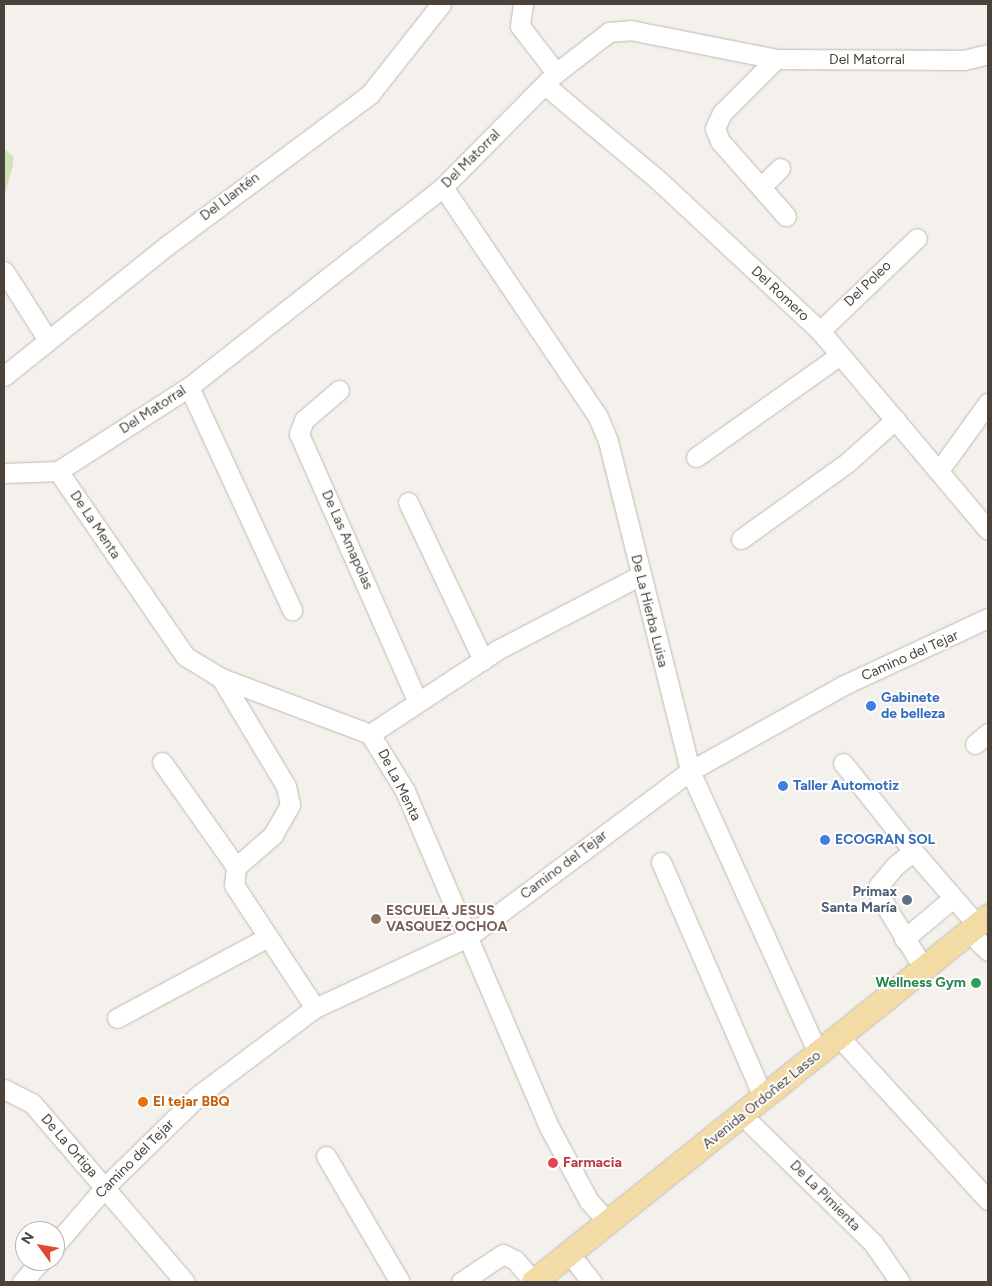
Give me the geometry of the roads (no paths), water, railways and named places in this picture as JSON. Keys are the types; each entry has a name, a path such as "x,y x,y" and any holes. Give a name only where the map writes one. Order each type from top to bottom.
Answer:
{"main road":[{"name":"Avenida Ordoñez Lasso","path":"534,1282 743,1116 978,925"}],"street":[{"name":"Del Llantén","path":"4,376 48,340 370,94 441,4"},
{"name":"Del Romero","path":"523,4 520,26 551,79 820,331 940,469 988,530"},
{"name":"Del Matorral","path":"58,471 189,387 444,187 551,79 593,40 609,32 630,30 776,59 964,60 988,54"},
{"path":"776,59 722,113 715,128 720,141 786,216"},
{"path":"761,187 780,168"},
{"name":"De La Hierba Luisa","path":"444,187 598,417 608,441 639,576 690,771 819,1054"},
{"name":"Del Poleo","path":"820,331 917,238"},
{"path":"4,271 48,340"},
{"path":"696,458 840,355"},
{"path":"189,387 292,610"},
{"name":"De Las Amapolas","path":"339,390 304,420 299,434 418,702"},
{"path":"940,469 988,403"},
{"path":"741,539 848,462 896,419"},
{"path":"4,473 58,471"},
{"name":"De La Menta","path":"58,471 185,656 221,678 370,734 405,791 548,1125 589,1201 608,1222"},
{"path":"408,502 483,660"},
{"path":"370,734 483,660 639,576"},
{"name":"Camino del Tejar","path":"65,1234 105,1188 199,1095 315,1008 468,937 690,771 844,686 988,618"},
{"path":"221,678 286,786 290,805 273,835 236,868 234,885 266,938 315,1008"},
{"path":"162,762 236,868"},
{"path":"843,763 913,851 978,925 988,951"},
{"path":"913,851 880,885 880,897 924,969"},
{"path":"661,862 764,1099"},
{"path":"904,939 953,898"},
{"path":"117,1018 266,938"},
{"path":"840,1038 988,1200"},
{"name":"De La Ortiga","path":"4,1090 32,1103 184,1282"},
{"name":"De La Pimienta","path":"743,1116 873,1243 900,1282"},
{"path":"326,1156 400,1282"},
{"path":"569,1253 592,1282"},
{"path":"462,1282 503,1254 515,1260 534,1282"},
{"path":"22,1282 32,1271"}],"place":[{"name":"Gabinete de belleza","path":"871,706"},
{"name":"Taller Automotiz","path":"783,786"},
{"name":"ECOGRAN SOL","path":"825,840"},
{"name":"Primax Santa María","path":"907,900"},
{"name":"ESCUELA JESUS VASQUEZ OCHOA","path":"376,919"},
{"name":"Wellness Gym","path":"976,983"},
{"name":"El tejar BBQ","path":"143,1102"},
{"name":"Farmacia","path":"553,1163"}]}
